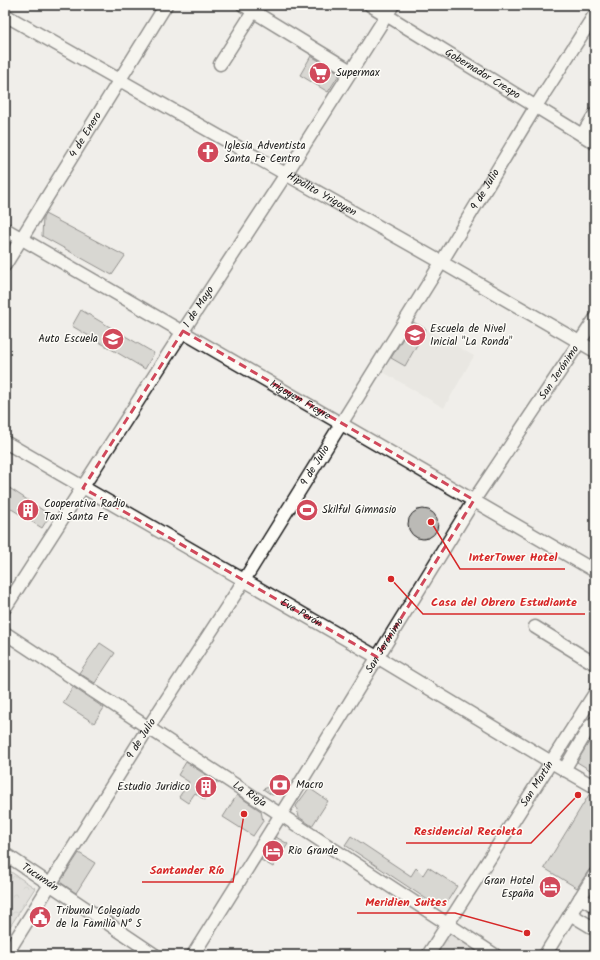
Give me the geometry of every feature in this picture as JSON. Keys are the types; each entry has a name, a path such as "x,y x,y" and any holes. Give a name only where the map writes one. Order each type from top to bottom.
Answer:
{"street":[{"name":"4 de Enero","path":"5,265 166,5"},
{"path":"243,5 351,70"},
{"name":"Gobernador Crespo","path":"370,5 389,10 595,143"},
{"name":"1 de Mayo","path":"5,608 286,174 389,10"},
{"path":"220,64 253,12"},
{"name":"9 de Julio","path":"6,955 148,728 244,580 536,106 595,14"},
{"name":"Hipólito Yrigoyen","path":"5,15 441,262 595,352"},
{"path":"582,135 595,114"},
{"name":"Irigoyen Freyre","path":"5,229 595,571"},
{"name":"San Jerónimo","path":"193,955 474,500 595,319"},
{"name":"Eva Perón","path":"5,442 377,658 564,770 594,785"},
{"path":"535,627 595,664"},
{"name":"La Rioja","path":"5,633 280,816 348,858 495,955"},
{"name":"San Martín","path":"428,955 595,694"},
{"path":"564,770 590,726 595,722"},
{"name":"Tucumán","path":"5,854 155,955"},
{"path":"545,955 595,874"},
{"path":"580,898 595,906"},
{"path":"570,914 595,929"}],"highlighted area":[{"path":"183,331 474,500 377,657 83,488"}],"shaded area":[{"path":"412,321 474,356 444,408 383,372"}],"green space":[{"path":"5,868 35,888 5,934"},
{"path":"449,930 473,945 467,955 434,955"}],"building":[{"name":"Supermax","path":"311,56 340,73 328,92 300,75"},
{"path":"45,214 125,256 112,275 42,236 43,218"},
{"name":"Auto Escuela","path":"81,310 154,353 145,369 72,326"},
{"path":"413,322 426,329 405,366 391,358"},
{"name":"Cooperativa Radio Taxi Santa Fe","path":"5,485 50,515 42,528 5,505"},
{"path":"423,509 434,513 438,524 434,535 423,539 412,535 408,524 412,513"},
{"path":"100,643 115,653 95,683 79,673"},
{"path":"73,687 104,708 94,723 63,703"},
{"path":"595,732 595,761 590,770 577,762"},
{"path":"186,762 217,782 205,800 195,793 188,803 179,797 189,782 178,775"},
{"name":"Macro","path":"289,780 280,793 272,795 263,789"},
{"path":"309,788 328,801 312,826 299,817 296,806"},
{"path":"590,793 595,794 595,865 589,870 577,888 544,868"},
{"path":"237,795 261,811 263,821 253,836 223,817"},
{"path":"351,836 411,876 416,868 423,875 428,867 457,886 445,905 437,906 345,845"},
{"name":"Rio Grande","path":"276,837 288,844 273,867 261,860"},
{"path":"79,853 95,863 76,893 60,882"}],"place":[{"name":"Supermax","path":"320,73"},
{"name":"Iglesia Adventista Santa Fe Centro","path":"208,152"},
{"name":"Escuela de Nivel Inicial \"La Ronda\"","path":"415,335"},
{"name":"Auto Escuela","path":"113,339"},
{"name":"Cooperativa Radio Taxi Santa Fe","path":"28,510"},
{"name":"Skilful Gimnasio","path":"307,510"},
{"name":"InterTower Hotel","path":"431,522"},
{"name":"Casa del Obrero Estudiante","path":"391,579"},
{"name":"Macro","path":"280,785"},
{"name":"Estudio Juridico","path":"206,787"},
{"name":"Residencial Recoleta","path":"578,795"},
{"name":"Santander Río","path":"244,814"},
{"name":"Rio Grande","path":"273,851"},
{"name":"Gran Hotel España","path":"550,887"},
{"name":"Tribunal Colegiado de la Familia N° 5","path":"40,917"},
{"name":"Meridien Suites","path":"527,933"}]}
